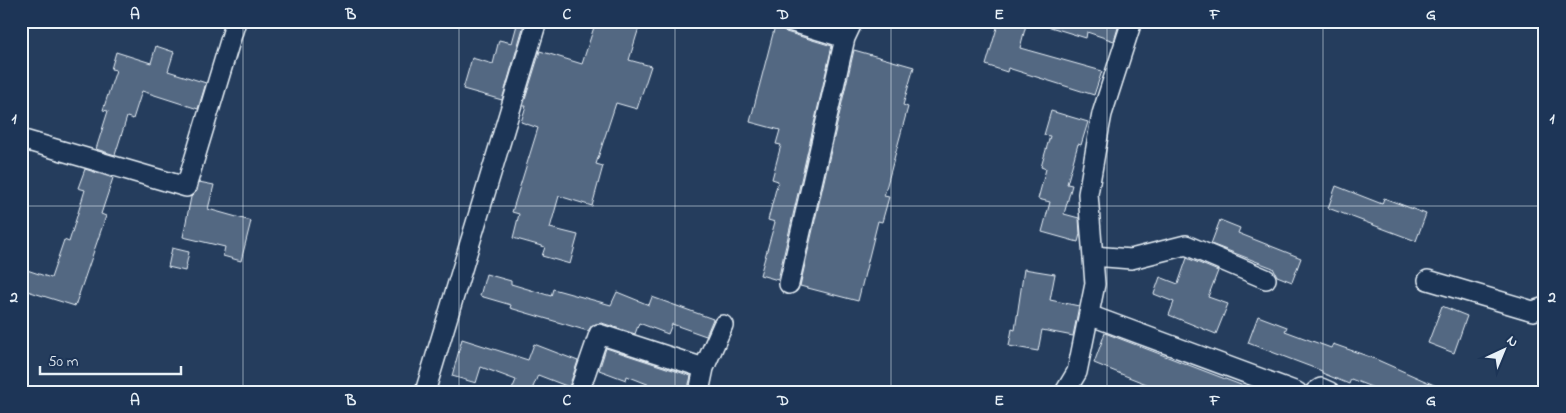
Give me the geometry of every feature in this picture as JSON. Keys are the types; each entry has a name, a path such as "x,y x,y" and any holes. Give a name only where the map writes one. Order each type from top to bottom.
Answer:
{"street":[{"path":"21,139 186,187 236,21"},
{"path":"425,392 537,21"},
{"path":"789,21 849,30 789,284"},
{"path":"1065,392 1077,372 1095,284 1088,194 1102,114 1132,21"},
{"path":"1093,256 1131,259 1186,245 1266,279"},
{"path":"1428,280 1534,311 1545,307"},
{"path":"1089,315 1297,392"},
{"path":"699,392 704,368 723,324"},
{"path":"579,392 599,334 704,368"},
{"path":"1315,392 1321,388 1330,392"}],"building":[{"path":"518,21 525,21 502,100 463,89 472,58 493,64 499,40 512,43"},
{"path":"596,21 641,21 629,60 651,66 637,109 616,103 596,164 603,166 592,206 559,196 550,228 578,235 570,264 542,256 545,247 513,238 519,214 512,212 538,128 521,122 526,106 523,106 540,51 582,64"},
{"path":"999,21 1027,21 1020,48 1102,71 1094,95 1008,68 1007,72 986,65"},
{"path":"1044,21 1120,21 1114,41 1087,32 1086,38 1044,25"},
{"path":"776,22 786,32 832,46 778,280 760,275 775,222 768,220 778,181 772,179 781,145 776,144 780,130 750,122"},
{"path":"156,46 174,52 168,71 206,83 198,109 142,91 133,119 127,117 115,155 96,149 108,111 103,110 116,70 111,69 116,52 151,63"},
{"path":"854,50 914,67 903,105 908,107 884,196 889,197 882,222 878,221 858,301 800,286"},
{"path":"1051,111 1088,122 1081,145 1078,144 1067,184 1072,185 1064,214 1079,218 1080,234 1078,242 1042,232 1050,202 1038,199 1046,169 1041,167 1050,136 1044,135"},
{"path":"85,169 113,178 101,214 106,216 75,306 21,289 21,268 51,278 64,240 69,242 85,190 78,188"},
{"path":"199,182 214,185 208,209 251,221 241,261 223,256 225,247 183,237 191,197 197,191"},
{"path":"1336,186 1382,204 1384,198 1426,214 1416,241 1328,208"},
{"path":"1220,220 1240,228 1238,233 1301,258 1292,282 1277,276 1273,268 1211,244"},
{"path":"172,248 189,252 185,271 168,267"},
{"path":"1187,258 1218,271 1208,297 1228,304 1216,334 1169,315 1174,302 1154,294 1160,277 1178,284"},
{"path":"1024,269 1055,274 1050,300 1079,306 1073,336 1042,330 1038,351 1009,346 1012,329 1015,330"},
{"path":"486,274 551,296 553,289 611,305 617,292 649,305 652,297 713,319 706,336 672,324 668,334 639,323 635,334 602,323 592,325 588,331 510,308 511,305 480,296"},
{"path":"1442,306 1467,316 1454,353 1428,343"},
{"path":"1258,316 1287,327 1285,331 1331,348 1333,344 1373,358 1450,392 1384,392 1351,379 1349,384 1322,373 1322,371 1248,343"},
{"path":"1105,333 1254,390 1254,392 1167,392 1131,378 1094,363"},
{"path":"462,339 528,360 534,344 578,361 569,387 538,375 531,392 511,392 516,380 481,367 476,383 452,376"},
{"path":"606,348 691,376 687,392 658,392 660,389 627,376 626,380 599,370"}]}
